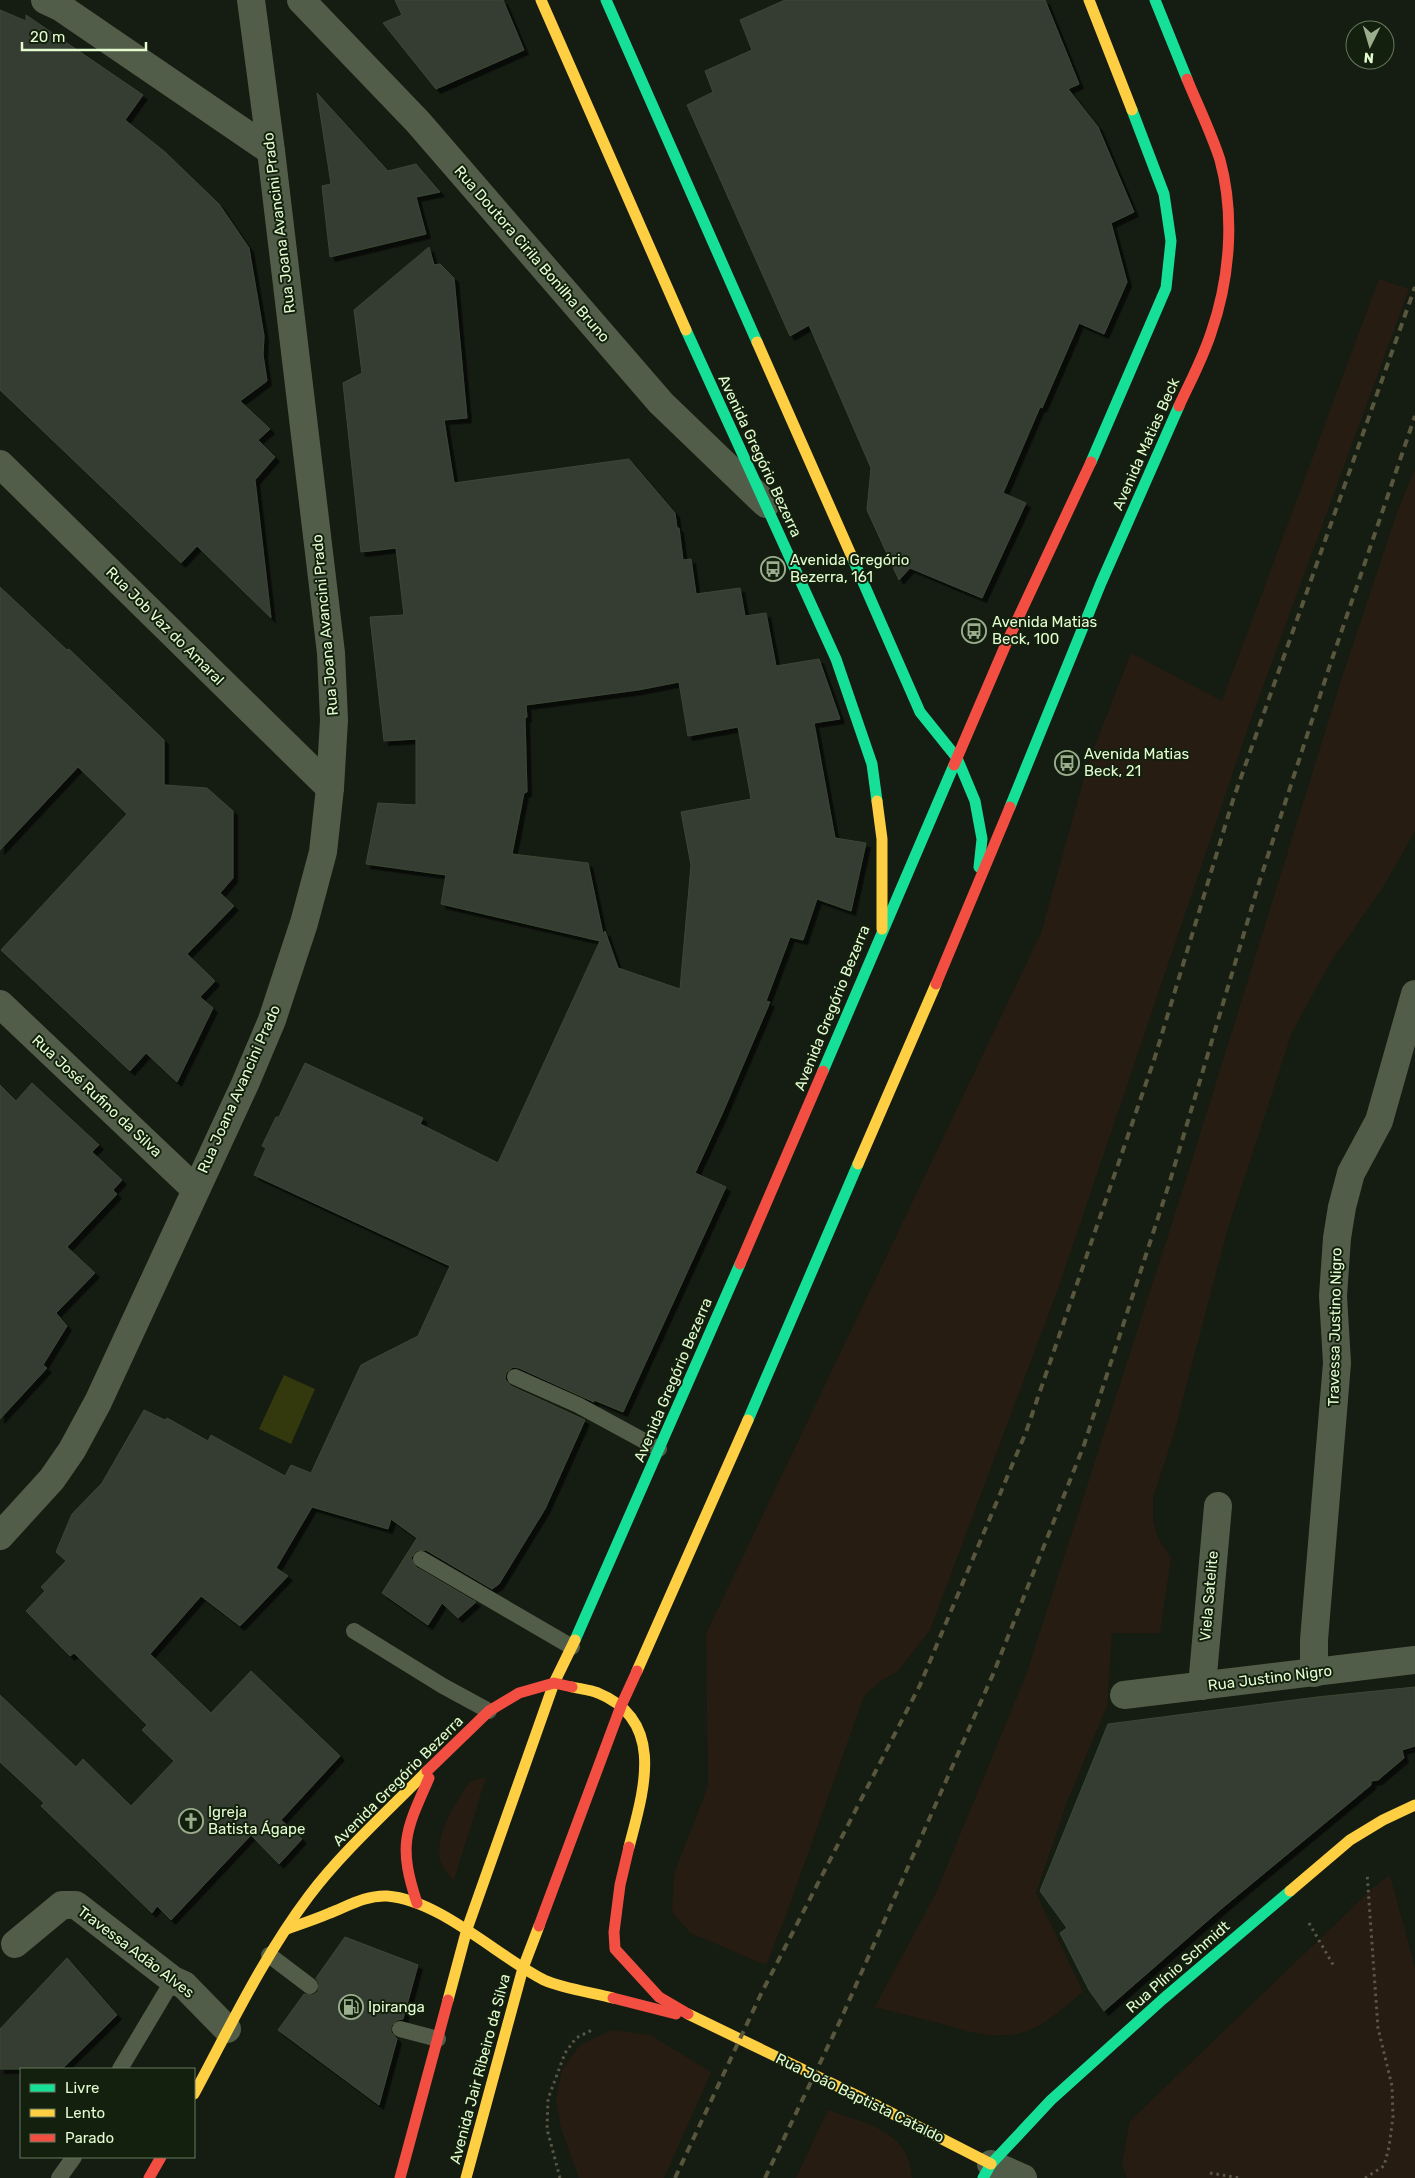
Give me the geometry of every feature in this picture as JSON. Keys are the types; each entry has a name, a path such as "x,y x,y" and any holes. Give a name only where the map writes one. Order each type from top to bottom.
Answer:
{"main road":[{"name":"Avenida Gregório Bezerra","path":"466,1929 554,1684 752,1238 882,929 882,839 872,764 836,659 676,309 541,0"},
{"path":"287,1929 332,1913 359,1900 387,1896 417,1902 466,1929 523,1968 621,1706 800,1300 976,890 982,839 975,800 957,758 920,712 606,0"},
{"path":"882,929 1006,644 1069,512 1166,288 1171,240 1164,194 1089,0"},
{"name":"Avenida Matias Beck","path":"976,890 1101,583 1211,334 1221,306 1228,215 1225,184 1211,135 1155,0"},
{"name":"Avenida Gregório Bezerra","path":"195,2092 227,2029 269,1955 309,1896 329,1872 437,1761 489,1711 519,1693 554,1684 598,1693 621,1706"},
{"name":"Rua João Baptista Cataldo","path":"621,1706 641,1732 646,1761 641,1799 620,1885 614,1932 615,1950 659,1997 697,2019 892,2112 987,2171"},
{"path":"417,1902 405,1852 411,1818 437,1761"},
{"name":"Rua Plínio Schmidt","path":"987,2171 1051,2100 1163,1999 1296,1884 1350,1840 1415,1805"},
{"path":"400,2178 466,1929"},
{"name":"Rua João Baptista Cataldo","path":"523,1968 546,1981 697,2019"},
{"name":"Avenida Jair Ribeiro da Silva","path":"466,2178 523,1968"},
{"path":"149,2178 160,2158"}],"street":[{"path":"45,0 60,7 271,151"},
{"name":"Rua Joana Avancini Prado","path":"0,1535 52,1479 72,1450 98,1402 245,1084 272,1020 298,941 323,852 330,788 334,720 330,653 271,151 251,0"},
{"name":"Rua Doutora Cirila Bonilha Bruno","path":"301,0 418,122 661,404 766,505"},
{"name":"Rua Job Vaz do Amaral","path":"0,464 330,788"},
{"name":"Travessa Justino Nigro","path":"1314,1673 1314,1640 1337,1363 1333,1296 1336,1238 1351,1173 1379,1121 1414,1003"},
{"name":"Rua José Rufino da Silva","path":"0,1004 195,1189"},
{"name":"Viela Satelite","path":"1202,1686 1218,1506"},
{"name":"Rua Justino Nigro","path":"1124,1695 1415,1660"},
{"name":"Travessa Adão Alves","path":"15,1944 62,1905 76,1905 173,1980 184,1985 227,2029"},
{"name":"Rua João Baptista Cataldo","path":"987,2171 1023,2178"}],"lane":[{"path":"516,1377 586,1409 659,1449"},
{"path":"422,1559 572,1647"},
{"path":"354,1631 443,1686 489,1711"},
{"path":"269,1955 310,1986"},
{"path":"121,2068 173,1980"},
{"path":"400,2029 438,2040"},
{"path":"59,2178 73,2158"}],"path":[{"path":"1365,2178 1384,2166 1393,2117 1392,2086 1378,2028 1367,1877 1371,1827"},
{"path":"1296,1884 1309,1925 1335,1968"},
{"path":"560,2178 548,2129 548,2099 552,2082 565,2053 576,2038 597,2027"},
{"path":"1210,2172 1240,2178"}],"shaded area":[{"path":"1379,279 1409,289 1251,719 1059,1286 930,1630 898,1671 879,1682 864,1696 786,1915 766,1965 690,1933 672,1912 674,1874 708,1786 706,1634 1041,933 1088,764 1131,653 1222,701"},
{"path":"1415,469 1415,831 1383,887 1330,963 1292,1032 1227,1231 1172,1440 1153,1497 1153,1521 1159,1540 1171,1557 1160,1633 1112,1633 1107,1706 1068,1799 1036,1893 1083,1992 1057,2014 1040,2025 1026,2031 1000,2035 974,2033 875,2007 936,1893 1026,1675 1184,1186 1344,671 1398,510"},
{"path":"284,1375 315,1389 291,1444 259,1429"},
{"path":"486,1777 454,1880 444,1869 440,1857 443,1831 456,1804 470,1782"},
{"path":"1390,1875 1415,1968 1415,2178 1127,2178 1122,2163 1130,2121 1374,1887"},
{"path":"612,2030 650,2035 711,2072 664,2178 579,2178 561,2128 556,2100 562,2070 580,2045"},
{"path":"828,2110 870,2125 894,2139 903,2149 909,2162 912,2178 796,2178"}],"building":[{"path":"395,0 503,0 524,50 436,89 383,23 402,15"},
{"path":"785,0 1045,0 1079,84 1068,89 1098,127 1134,212 1111,223 1127,282 1104,334 1079,323 1042,408 1040,407 1003,493 1026,503 982,598 910,568 899,580 867,510 871,468 809,325 790,336 687,105 713,92 705,71 752,50 740,20"},
{"path":"0,10 26,21 26,15 143,95 125,120 165,152 219,204 249,248 264,336 263,355 267,381 240,401 270,429 258,440 275,457 255,480 271,618 197,546 181,563 0,390"},
{"path":"317,93 388,171 416,164 440,192 416,197 426,234 330,257 322,186 331,184"},
{"path":"429,247 434,265 440,264 454,278 467,418 444,420 454,483 629,459 675,513 683,560 691,559 696,594 740,588 745,616 766,613 776,666 819,659 840,719 814,723 835,838 866,843 851,911 817,899 803,940 790,937 766,1001 770,1002 695,1173 726,1187 623,1412 594,1400 594,1402 519,1368 513,1367 506,1373 505,1379 511,1386 585,1420 545,1509 499,1584 492,1589 426,1550 416,1551 411,1558 416,1567 476,1602 458,1618 442,1603 428,1625 382,1593 417,1538 391,1519 388,1529 312,1507 276,1568 288,1576 240,1626 201,1596 150,1654 211,1713 251,1671 340,1756 281,1820 302,1839 279,1864 251,1835 171,1920 157,1906 152,1913 41,1806 44,1803 0,1762 0,1695 76,1767 83,1759 131,1806 174,1761 142,1730 147,1725 74,1653 70,1656 26,1611 45,1591 41,1587 66,1561 56,1552 72,1514 102,1483 144,1410 165,1420 167,1418 208,1441 211,1435 285,1476 291,1465 311,1473 361,1365 418,1336 450,1266 254,1175 266,1148 262,1146 276,1117 279,1117 305,1063 423,1118 420,1124 498,1163 600,941 441,904 446,875 366,864 378,803 416,805 416,739 384,741 370,617 404,615 396,548 361,552 343,383 362,373 354,310","holes":["679,682 688,736 738,727 751,799 681,812 691,865 680,989 618,968 605,931 603,934 588,863 512,854 524,793 527,792 526,705 638,690"]},
{"path":"0,587 67,650 69,649 164,740 164,785 207,788 233,811 233,878 220,893 234,906 187,954 215,981 200,997 213,1008 177,1082 146,1053 130,1071 1,950 127,814 78,767 0,850"},
{"path":"32,1083 99,1145 92,1152 122,1180 113,1190 117,1194 67,1247 95,1273 56,1313 67,1326 43,1365 47,1368 0,1419 0,1085 16,1101"},
{"path":"1415,1687 1415,1746 1402,1750 1404,1758 1378,1780 1371,1781 1371,1785 1221,1909 1104,2011 1089,1990 1060,1933 1067,1928 1040,1891 1108,1724 1317,1697"},
{"name":"Ipiranga","path":"345,1937 418,1965 403,2019 397,2020 391,2026 391,2032 397,2039 379,2105 278,2030 304,1994 313,1995 318,1992 319,1983 316,1978"},
{"path":"67,1958 117,2015 63,2068 0,2069 0,2029"}],"railway":[{"path":"675,2178 760,1996 920,1685 1026,1432 1154,1060 1233,800 1415,287"},
{"path":"765,2178 841,2019 994,1672 1084,1445 1170,1181 1259,883 1329,668 1415,416"}],"traffic: fast":[{"path":"606,0 757,342"},
{"path":"1155,0 1187,79"},
{"path":"1091,462 1166,288 1171,241 1164,194 1132,110"},
{"path":"686,330 836,659 872,764 877,801"},
{"path":"1010,807 1101,583 1179,406"},
{"path":"852,557 920,712 957,758"},
{"path":"957,758 975,801 982,839 979,867"},
{"path":"823,1071 954,765"},
{"path":"748,1420 858,1164"},
{"path":"575,1640 740,1264"},
{"path":"983,2178 991,2164 1051,2100 1163,1999 1290,1891"}],"traffic: slow":[{"path":"541,0 686,330"},
{"path":"1089,0 1132,110"},
{"path":"757,342 852,557"},
{"path":"877,801 882,839 882,929"},
{"path":"858,1164 936,984"},
{"path":"637,1671 748,1420"},
{"path":"448,2000 467,1929 554,1683 575,1640"},
{"path":"572,1687 598,1693 620,1705 634,1721 642,1740 645,1760 644,1782 629,1847"},
{"path":"195,2092 262,1968 292,1919 322,1880 351,1848 427,1771"},
{"path":"1290,1891 1350,1840 1383,1820 1415,1805"},
{"path":"287,1929 357,1901 372,1897 387,1896 407,1900 427,1907 448,1918 544,1980 568,1988 613,1998"},
{"path":"466,2178 523,1968 539,1926"},
{"path":"688,2014 866,2100 991,2164"}],"traffic: jam":[{"path":"1179,406 1204,352 1223,291 1229,225 1225,181 1220,160 1209,129 1187,79"},
{"path":"954,765 1006,644 1091,462"},
{"path":"936,984 1010,807"},
{"path":"740,1264 823,1071"},
{"path":"539,1926 621,1706 637,1671"},
{"path":"427,1771 489,1711 519,1693 554,1683 572,1687"},
{"path":"417,1903 407,1867 407,1839 414,1812 429,1778"},
{"path":"629,1847 620,1885 614,1932 615,1949 659,1997 688,2014"},
{"path":"613,1998 676,2014"},
{"path":"400,2178 448,2000"},
{"path":"149,2178 160,2158"}],"place":[{"name":"Avenida Gregório Bezerra, 161","path":"773,569"},
{"name":"Avenida Matias Beck, 100","path":"974,631"},
{"name":"Avenida Matias Beck, 21","path":"1067,763"},
{"name":"Igreja Batista Ágape","path":"191,1821"},
{"name":"Ipiranga","path":"351,2007"}]}
